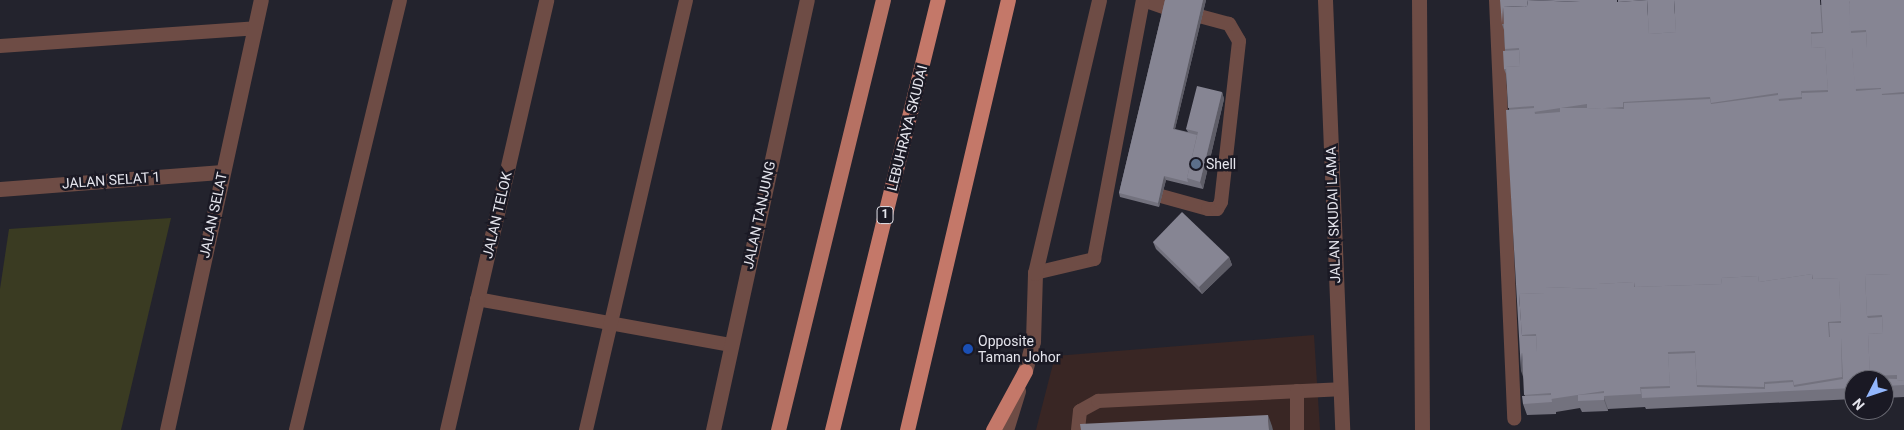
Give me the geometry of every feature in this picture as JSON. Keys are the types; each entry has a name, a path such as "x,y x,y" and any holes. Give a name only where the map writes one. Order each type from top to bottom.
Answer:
{"highway":[{"name":"LEBUHRAYA SKUDAI","path":"832,430 938,0"},
{"path":"907,430 1008,0"},
{"path":"993,430 1025,371"}],"main road":[{"path":"778,430 884,0"}],"street":[{"name":"JALAN SELAT","path":"167,430 261,0"},
{"name":"JALAN TELOK","path":"447,430 546,0"},
{"name":"JALAN TANJUNG","path":"713,430 730,345 807,0"},
{"path":"1006,430 1033,340 1035,273 1099,0"},
{"name":"JALAN SKUDAI LAMA","path":"1325,0 1342,430"},
{"path":"1419,0 1422,430"},
{"name":"JALAN SELAT 1","path":"0,189 222,172"}],"lane":[{"path":"296,430 400,0"},
{"path":"586,430 686,0"},
{"path":"1035,273 1094,259 1143,0 1166,8"},
{"path":"1496,0 1514,419"},
{"path":"1161,196 1208,209 1217,209 1221,202 1239,41 1229,24 1202,17"},
{"path":"0,46 255,28"},
{"path":"1109,181 1123,184"},
{"path":"478,298 730,345"},
{"path":"1078,430 1080,411 1098,401 1340,389"},
{"path":"1297,391 1297,430"}],"shaded area":[{"path":"1314,335 1320,430 1036,430 1055,356"}],"green space":[{"path":"171,218 121,430 0,430 0,289 9,229"}],"building":[{"path":"1165,0 1203,0 1173,129 1197,135 1187,178 1188,182 1164,176 1158,203 1119,193"},
{"path":"1500,0 1527,0 1528,6 1503,7 1502,24"},
{"path":"1527,0 1580,2 1580,0 1617,0 1617,2 1647,0 1649,34 1676,32 1674,0 1820,0 1822,32 1811,32 1812,48 1825,47 1828,90 1801,91 1802,97 1778,99 1778,93 1711,103 1710,97 1623,102 1623,107 1587,109 1587,104 1534,112 1534,106 1508,108 1506,67 1520,66 1519,48 1505,49 1503,7 1528,6"},
{"path":"1531,0 1580,0 1580,2"},
{"path":"1618,0 1647,0 1618,2"},
{"path":"1647,0 1674,0 1676,32 1649,34"},
{"path":"1821,0 1849,0 1851,33 1866,32 1867,48 1852,48 1856,91 1881,89 1882,95 1904,94 1904,269 1891,269 1891,274 1865,275 1867,316 1868,318 1882,317 1883,333 1868,334 1870,370 1844,370 1844,388 1642,398 1641,389 1670,388 1668,354 1695,353 1697,387 1765,389 1765,384 1793,382 1794,387 1843,379 1841,337 1830,337 1829,323 1841,323 1839,278 1813,279 1812,274 1759,282 1758,276 1721,278 1722,284 1635,287 1634,282 1598,284 1598,289 1545,287 1545,293 1519,294 1522,336 1536,336 1537,352 1522,352 1521,371 1506,110 1534,108 1535,114 1560,112 1560,108 1624,109 1624,103 1710,99 1711,104 1778,95 1779,101 1802,99 1802,93 1828,92 1825,47 1812,48 1811,34 1823,33"},
{"path":"1849,0 1904,0 1904,92 1881,94 1881,88 1855,89 1852,48 1867,48 1866,30 1850,31"},
{"path":"1519,50 1520,66 1506,67 1504,69 1503,51"},
{"path":"1197,86 1222,92 1200,182 1187,178 1198,132 1186,129"},
{"path":"1182,212 1229,257 1199,287 1153,242"},
{"path":"1891,269 1904,269 1904,380 1897,381 1897,375 1894,375 1894,370 1870,370 1868,334 1883,333 1882,315 1867,316 1865,275 1891,274"},
{"path":"1812,274 1812,279 1839,278 1841,321 1828,322 1829,337 1841,337 1842,377 1794,385 1793,380 1764,382 1764,387 1697,385 1695,351 1668,352 1670,386 1640,387 1641,394 1604,396 1604,391 1551,399 1551,393 1524,395 1522,352 1537,352 1536,334 1522,335 1519,294 1545,293 1545,287 1598,289 1598,284 1634,282 1634,287 1722,284 1721,278 1758,276 1759,282"},
{"path":"1894,379 1897,379 1897,381 1904,380 1904,385 1894,386"},
{"path":"1604,393 1604,400 1578,401 1578,395"},
{"path":"1551,395 1552,402 1523,404 1522,396"},
{"path":"1268,415 1269,430 1081,430 1080,424"}],"place":[{"name":"Shell","path":"1196,164"},
{"name":"Opposite Taman Johor","path":"968,349"}]}
